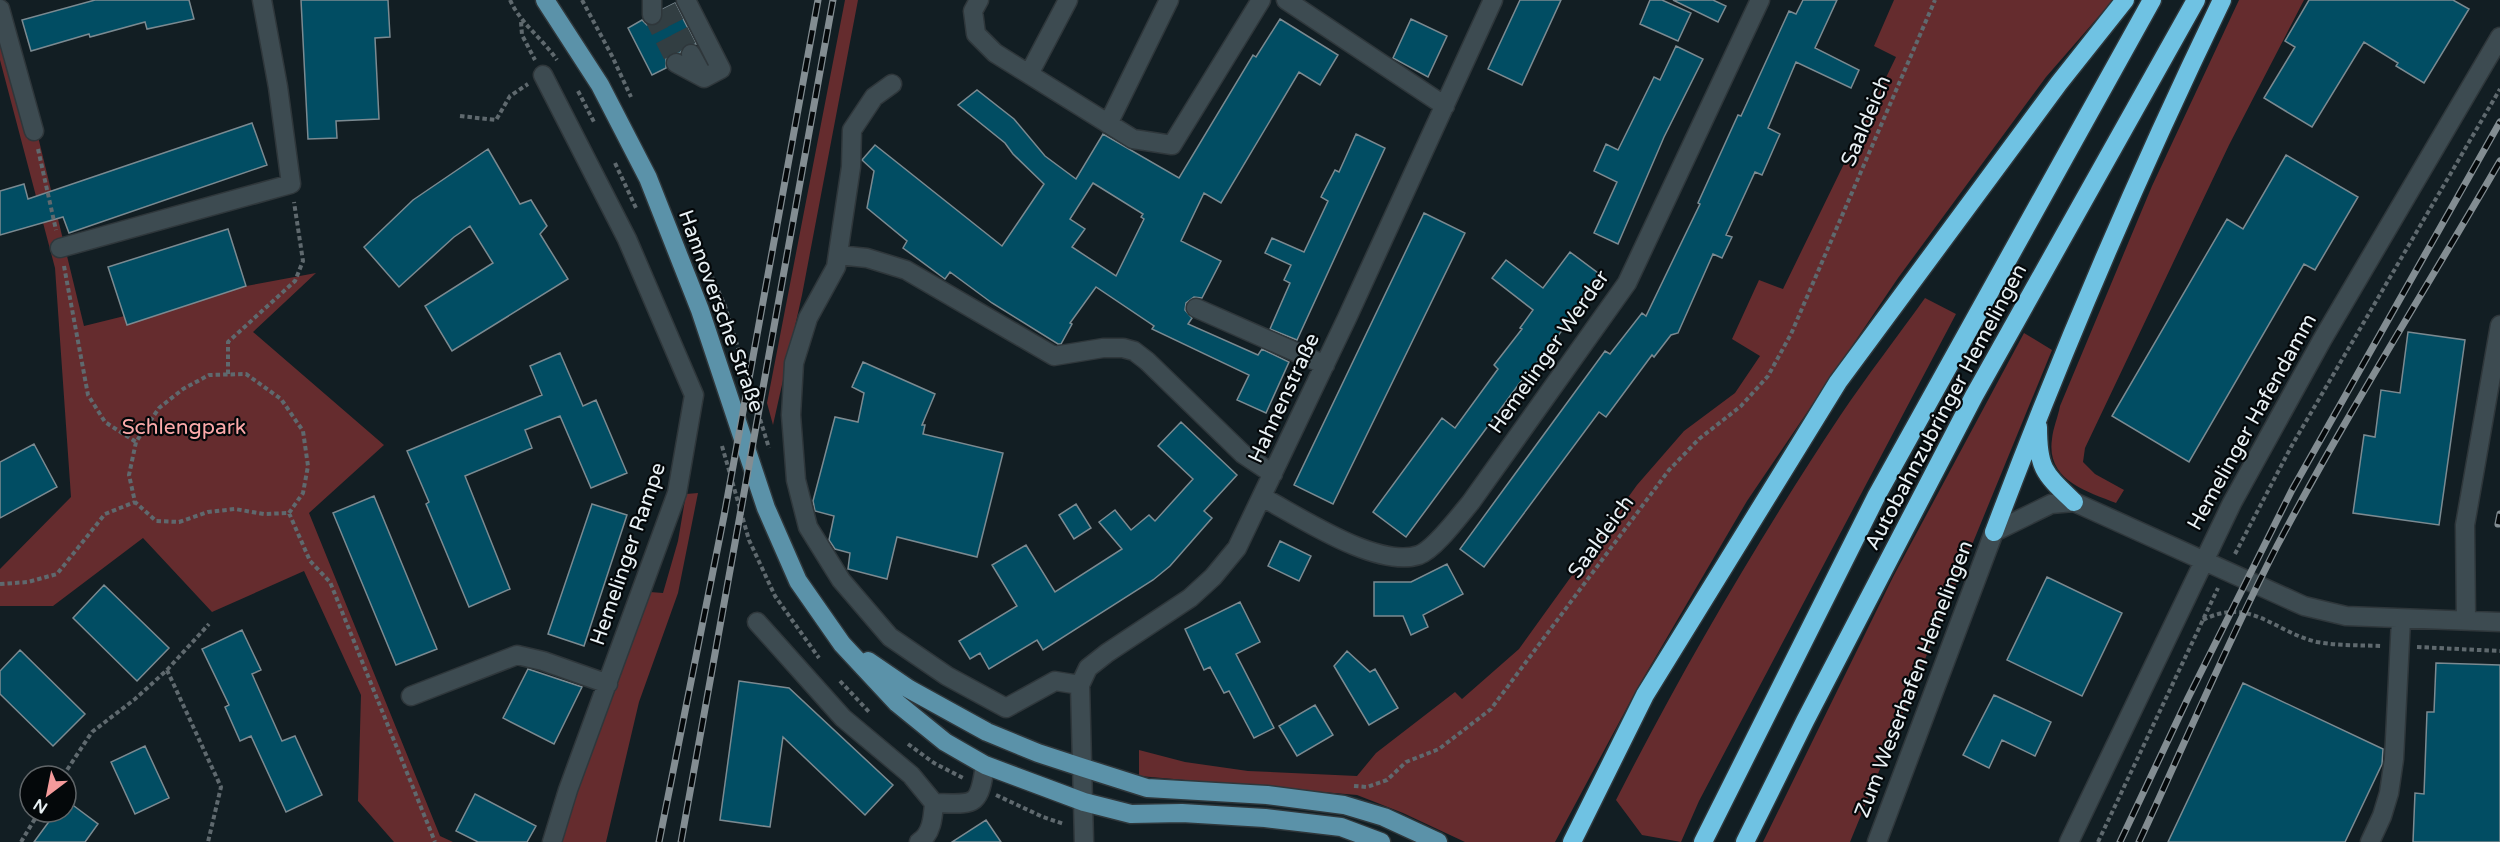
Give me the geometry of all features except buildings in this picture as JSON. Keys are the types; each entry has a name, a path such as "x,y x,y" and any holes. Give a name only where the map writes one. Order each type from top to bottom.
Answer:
{"highway":[{"path":"1572,842 1645,695 1838,382 2060,83 2125,0"},
{"name":"Autobahnzubringer Hemelingen","path":"1703,842 1877,495 2152,0"},
{"name":"Autobahnzubringer Hemelingen","path":"1745,842 1805,721 1974,396 2196,0"},
{"path":"1994,532 2038,415 2164,119 2222,0"},
{"path":"2038,415 2038,455 2048,477 2074,501"}],"main road":[{"name":"Hannoversche Straße","path":"544,0 600,85 648,178 700,310 766,508 798,580 842,644 897,703 945,742 985,765 1084,802 1131,814 1182,813 1253,817 1341,826 1381,842"},
{"name":"Hannoversche Straße","path":"842,644 909,689 987,732 1038,753 1147,788 1267,795 1344,804 1384,817 1438,842"}],"street":[{"path":"60,248 291,184 278,87 262,0"},
{"path":"684,59 704,78 721,69 686,0"},
{"path":"979,0 973,11 976,34 995,53 1133,139 1172,145 1261,0"},
{"path":"1029,74 1068,0"},
{"path":"1108,124 1169,0"},
{"path":"1286,0 1445,106"},
{"name":"Hahnenstraße","path":"1080,686 1088,668 1190,598 1213,577 1237,548 1493,0"},
{"name":"Hemelinger Werder","path":"1262,497 1366,551 1393,558 1421,554 1445,534 1471,502 1627,282 1760,0"},
{"path":"0,9 34,131"},
{"name":"Hemelinger Hafendamm","path":"2069,842 2204,558 2270,431 2500,37"},
{"name":"Hemelinger Rampe","path":"543,75 627,239 694,394 677,493 568,790 552,842"},
{"path":"892,84 874,98 852,130 851,167 836,267 808,318 794,363 791,415 795,469 808,527 841,580 890,637 946,676 1006,708 1055,681 1080,686 1084,768 1084,842"},
{"path":"838,255 867,258 906,270 1054,356 1103,348 1123,348 1134,351 1148,361 1243,454 1273,474"},
{"path":"1196,308 1324,365"},
{"path":"2466,620 2465,525 2500,325"},
{"path":"1994,532 2051,504 2074,501 2204,558 2304,606 2346,616 2500,622"},
{"name":"Zum Weserhafen Hemelingen","path":"1876,842 1895,799 1994,532"},
{"path":"2370,842 2389,793 2394,759 2401,619"},
{"path":"757,622 843,718 911,775 934,803 933,820 926,838 919,842"},
{"path":"411,696 517,655 543,661 608,684"},
{"path":"934,803 964,804 974,801 981,792 985,765"}],"path":[{"name":"Saaldeich","path":"1343,785 1367,787 1387,780 1406,762 1439,749 1491,709 1669,470 1699,439 1741,406 1768,376 1791,334 1935,0"},
{"path":"460,116 496,120 510,96 543,75 522,35 521,22"},
{"path":"2098,842 2227,570 2291,447 2500,89"},
{"path":"34,131 60,248 88,395 105,423 136,442"},
{"path":"228,375 228,342 296,281 303,261 291,184"},
{"path":"246,374 282,399 303,431 308,466 303,493 289,513 264,514 235,509 208,512 179,522 156,521 135,502 129,475 136,442 159,408 183,389 209,375 246,374"},
{"path":"721,442 749,540"},
{"path":"0,584 28,582 57,574 105,514 135,502"},
{"path":"289,513 310,561 330,582 435,842"},
{"path":"71,764 92,732 135,699 167,670 208,624"},
{"path":"167,670 221,787 208,842"},
{"path":"21,842 32,824"}],"green space":[{"path":"845,0 858,0 802,295 773,425 767,403"},
{"path":"1894,0 2113,0 2046,77 1898,278 1747,501 1638,687 1555,842 1465,842 1403,813 1357,795 1139,776 1139,750 1185,762 1248,771 1357,776 1376,753 1455,692 1462,699 1519,649 1637,485 1684,431 1735,393 1760,356 1732,339 1759,280 1783,289 1896,57 1874,46"},
{"path":"2239,0 2304,0 2229,145 2085,448 2083,462 2095,474 2124,490 2116,503 2092,494 2070,482 2062,474 2055,465 2052,453 2053,431 2060,406 2152,186"},
{"name":"Schlengpark","path":"9,17 84,326 246,286 316,273 253,332 384,445 309,513 440,836 453,842 394,842 358,801 361,695 304,571 212,612 143,538 53,606 0,606 0,569 71,497 55,268 0,60 0,19"},
{"path":"1925,298 1956,314 1699,801 1681,842 1642,835 1616,800 1641,751 1722,605 1780,510 1840,416"},
{"path":"2024,333 2052,350 1850,842 1763,842 1893,577"},
{"path":"698,493 678,593 639,702 606,842 562,842 591,747 637,623 650,592 663,593 678,541 686,494"}],"tunnel":[{"path":"667,7 691,54"},
{"path":"652,15 676,63"}],"railway":[{"path":"659,842 724,516 818,0"},
{"path":"681,842 833,0"},
{"path":"2120,842 2188,698 2292,490 2500,122"},
{"path":"2139,842 2223,656 2277,546 2358,400 2500,161"},
{"path":"2498,524 2500,514"}]}
